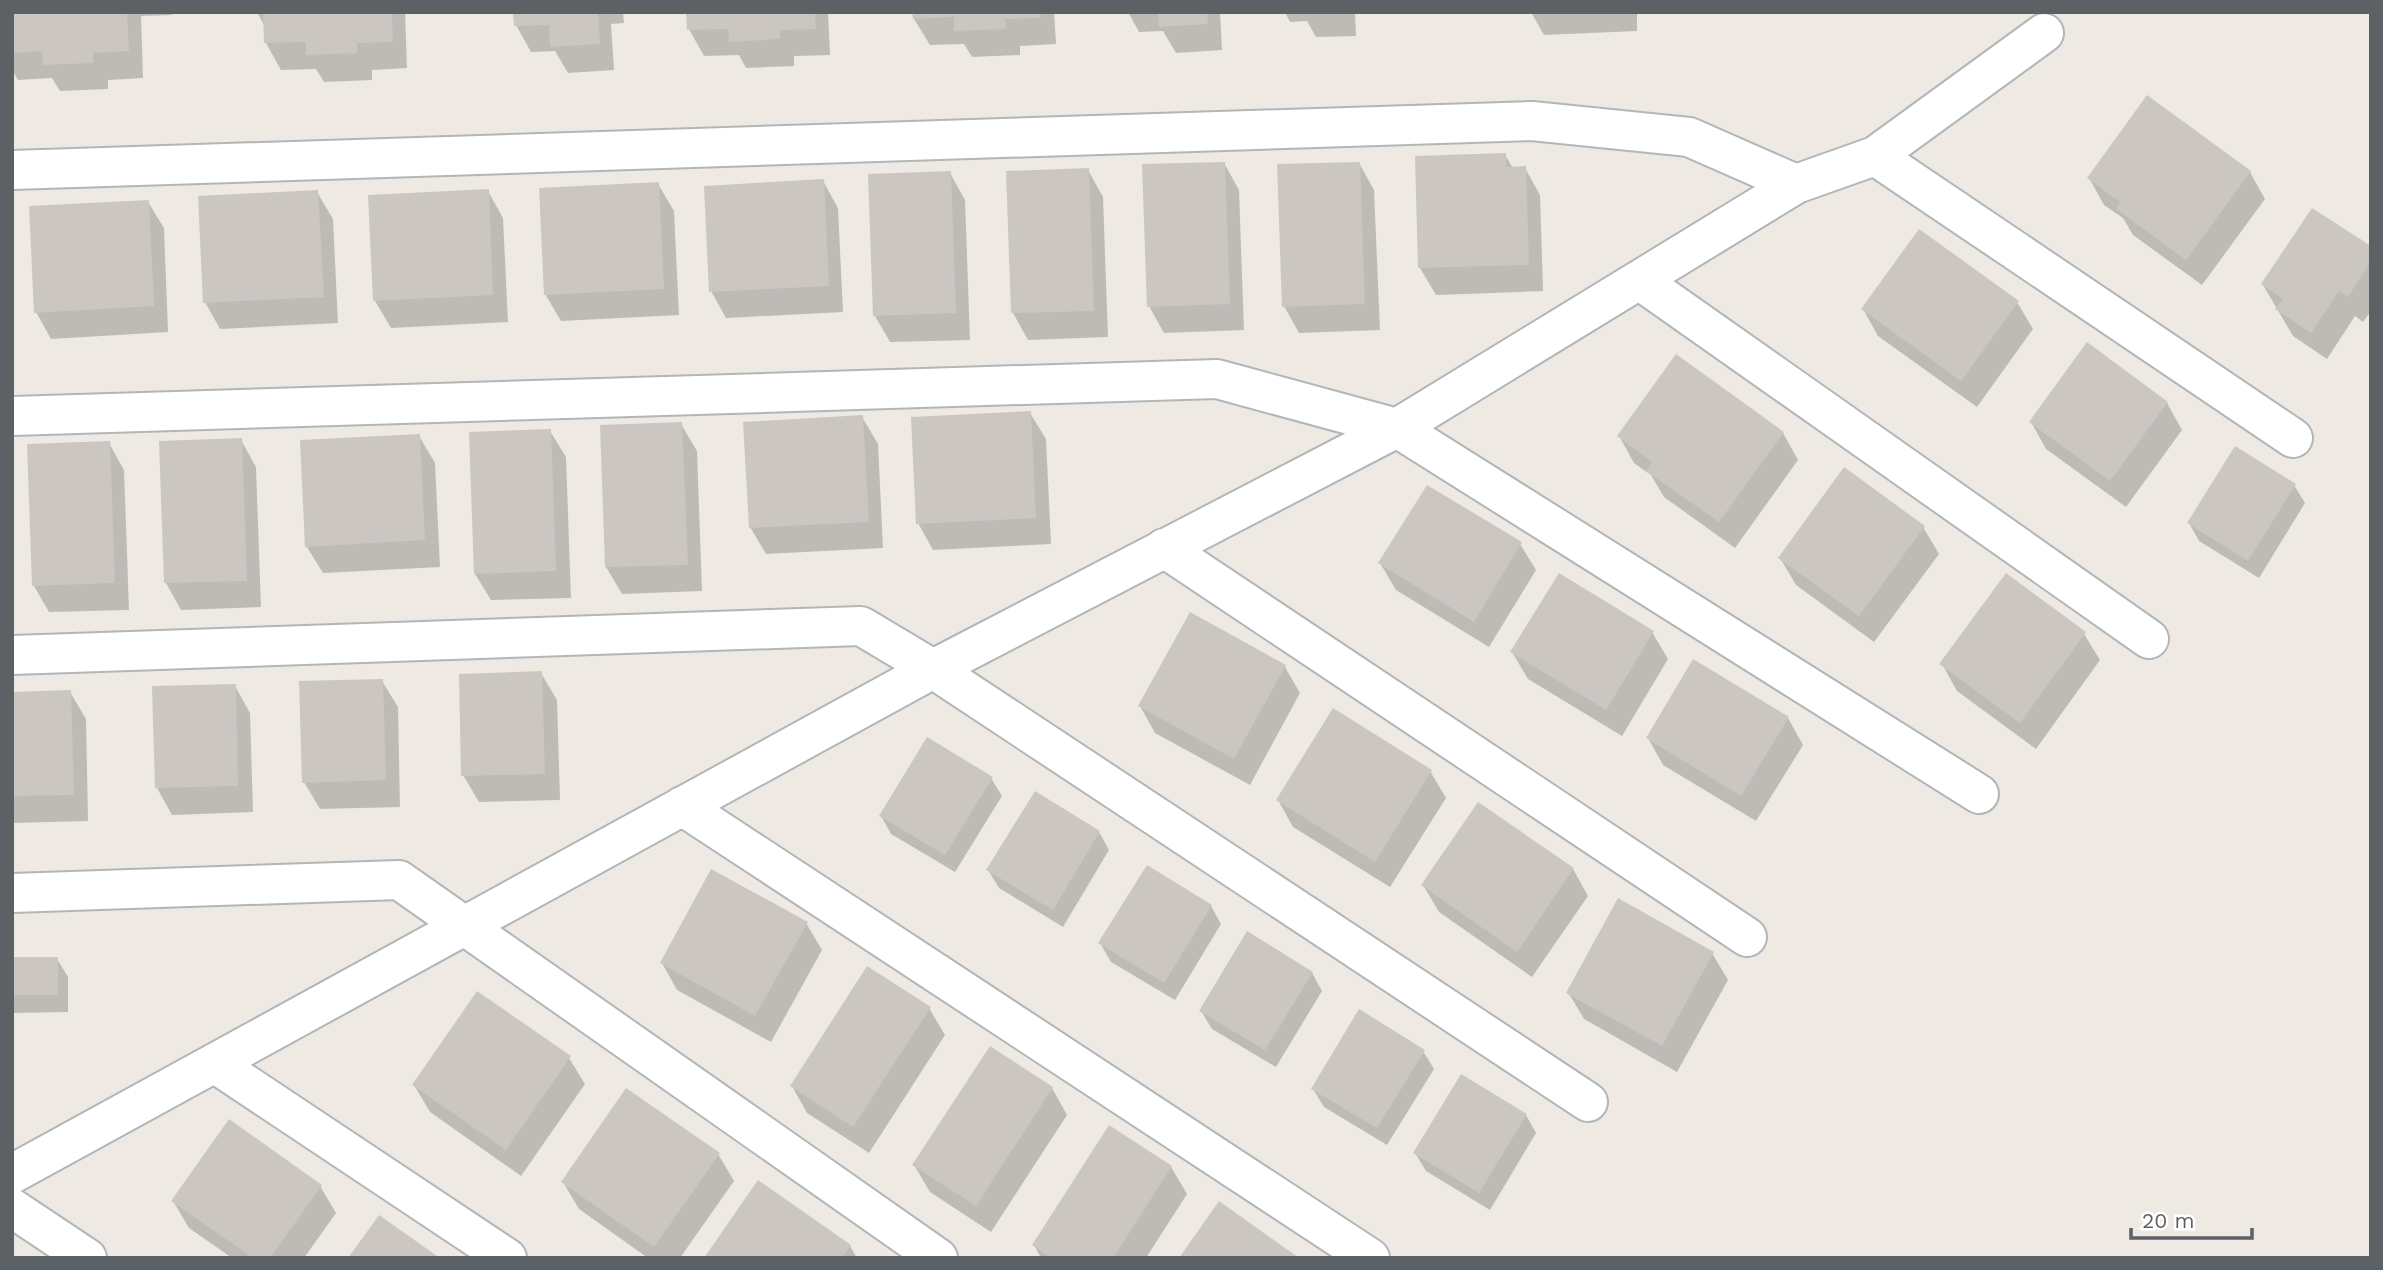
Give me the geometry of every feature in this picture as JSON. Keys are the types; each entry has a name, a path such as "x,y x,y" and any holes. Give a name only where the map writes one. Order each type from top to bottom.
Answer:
{"street":[{"path":"12,1174 933,669 1397,428 1796,184 1875,156 2044,33"},
{"path":"12,170 1532,121 1689,137 1796,184"},
{"path":"1875,156 2293,438"},
{"path":"1639,281 2149,639"},
{"path":"12,416 1217,379 1397,428 1979,794"},
{"path":"1164,548 1747,937"},
{"path":"12,655 861,626 933,669 1588,1102"},
{"path":"682,806 1370,1258"},
{"path":"12,893 399,880 938,1258"},
{"path":"214,1063 507,1258"},
{"path":"12,1208 87,1258"}],"building":[{"path":"12,12 127,12 129,51 93,53 93,63 43,65 42,51 12,53"},
{"path":"263,12 392,12 393,42 357,43 357,53 306,55 306,42 264,43"},
{"path":"513,12 598,12 600,44 550,47 549,25 514,26"},
{"path":"686,12 815,12 816,29 780,30 780,39 729,42 728,29 687,30"},
{"path":"912,12 1041,12 1041,18 1005,19 1006,29 954,31 954,17 913,19"},
{"path":"1158,12 1207,12 1208,24 1159,27"},
{"path":"2147,95 2251,171 2186,260 2116,209 2120,202 2087,178"},
{"path":"1506,153 1506,167 1526,166 1529,265 1418,268 1415,156"},
{"path":"1225,162 1230,304 1147,307 1142,164"},
{"path":"1360,162 1365,304 1282,307 1277,164"},
{"path":"1089,168 1094,311 1011,313 1006,171"},
{"path":"951,171 956,313 873,316 868,174"},
{"path":"824,179 829,286 709,292 704,186"},
{"path":"659,182 664,289 544,295 539,188"},
{"path":"489,189 493,295 373,301 368,195"},
{"path":"318,190 324,297 203,303 198,196"},
{"path":"149,200 154,306 34,313 29,206"},
{"path":"2312,208 2371,246 2371,261 2348,297 2339,291 2311,333 2275,309 2283,299 2261,284"},
{"path":"1919,229 2019,301 1961,381 1861,309"},
{"path":"2087,342 2168,402 2110,481 2029,422"},
{"path":"1676,354 1784,432 1719,522 1646,471 1652,462 1617,436"},
{"path":"1031,411 1036,518 916,524 911,417"},
{"path":"863,415 869,522 749,528 743,422"},
{"path":"682,422 688,565 605,567 600,425"},
{"path":"551,429 556,571 474,574 469,432"},
{"path":"420,434 425,540 305,547 300,440"},
{"path":"242,438 247,581 164,583 159,441"},
{"path":"110,441 115,583 32,586 27,444"},
{"path":"2235,446 2296,484 2248,561 2187,523"},
{"path":"1844,467 1925,526 1859,616 1778,558"},
{"path":"1427,485 1522,542 1474,622 1378,563"},
{"path":"1559,573 1654,631 1606,710 1510,652"},
{"path":"2006,573 2086,632 2020,723 1939,664"},
{"path":"1190,612 1286,665 1234,759 1138,706"},
{"path":"1693,659 1789,717 1741,796 1646,738"},
{"path":"542,671 545,774 461,776 459,674"},
{"path":"383,679 386,780 302,783 299,681"},
{"path":"236,684 238,786 155,788 152,686"},
{"path":"71,690 74,795 12,796 12,692"},
{"path":"1333,708 1432,770 1375,862 1276,800"},
{"path":"927,737 993,777 945,855 879,816"},
{"path":"1035,791 1100,831 1053,910 986,870"},
{"path":"1478,802 1574,868 1517,952 1421,885"},
{"path":"1147,865 1212,905 1164,983 1098,943"},
{"path":"711,869 808,922 755,1016 660,963"},
{"path":"1618,898 1714,952 1662,1046 1566,993"},
{"path":"1247,931 1313,972 1265,1050 1199,1011"},
{"path":"12,957 58,957 58,995 12,995"},
{"path":"867,966 931,1007 853,1127 790,1086"},
{"path":"477,991 571,1056 506,1150 412,1085"},
{"path":"1359,1009 1425,1050 1377,1128 1311,1089"},
{"path":"990,1046 1053,1087 976,1206 912,1165"},
{"path":"1461,1074 1527,1114 1479,1193 1413,1153"},
{"path":"626,1088 720,1153 654,1247 561,1182"},
{"path":"229,1119 322,1185 270,1258 253,1258 171,1201"},
{"path":"1109,1125 1172,1166 1113,1258 1051,1258 1032,1245"},
{"path":"758,1180 851,1245 842,1258 704,1258"},
{"path":"1219,1201 1299,1258 1179,1258"},
{"path":"379,1215 440,1258 348,1258"}]}
